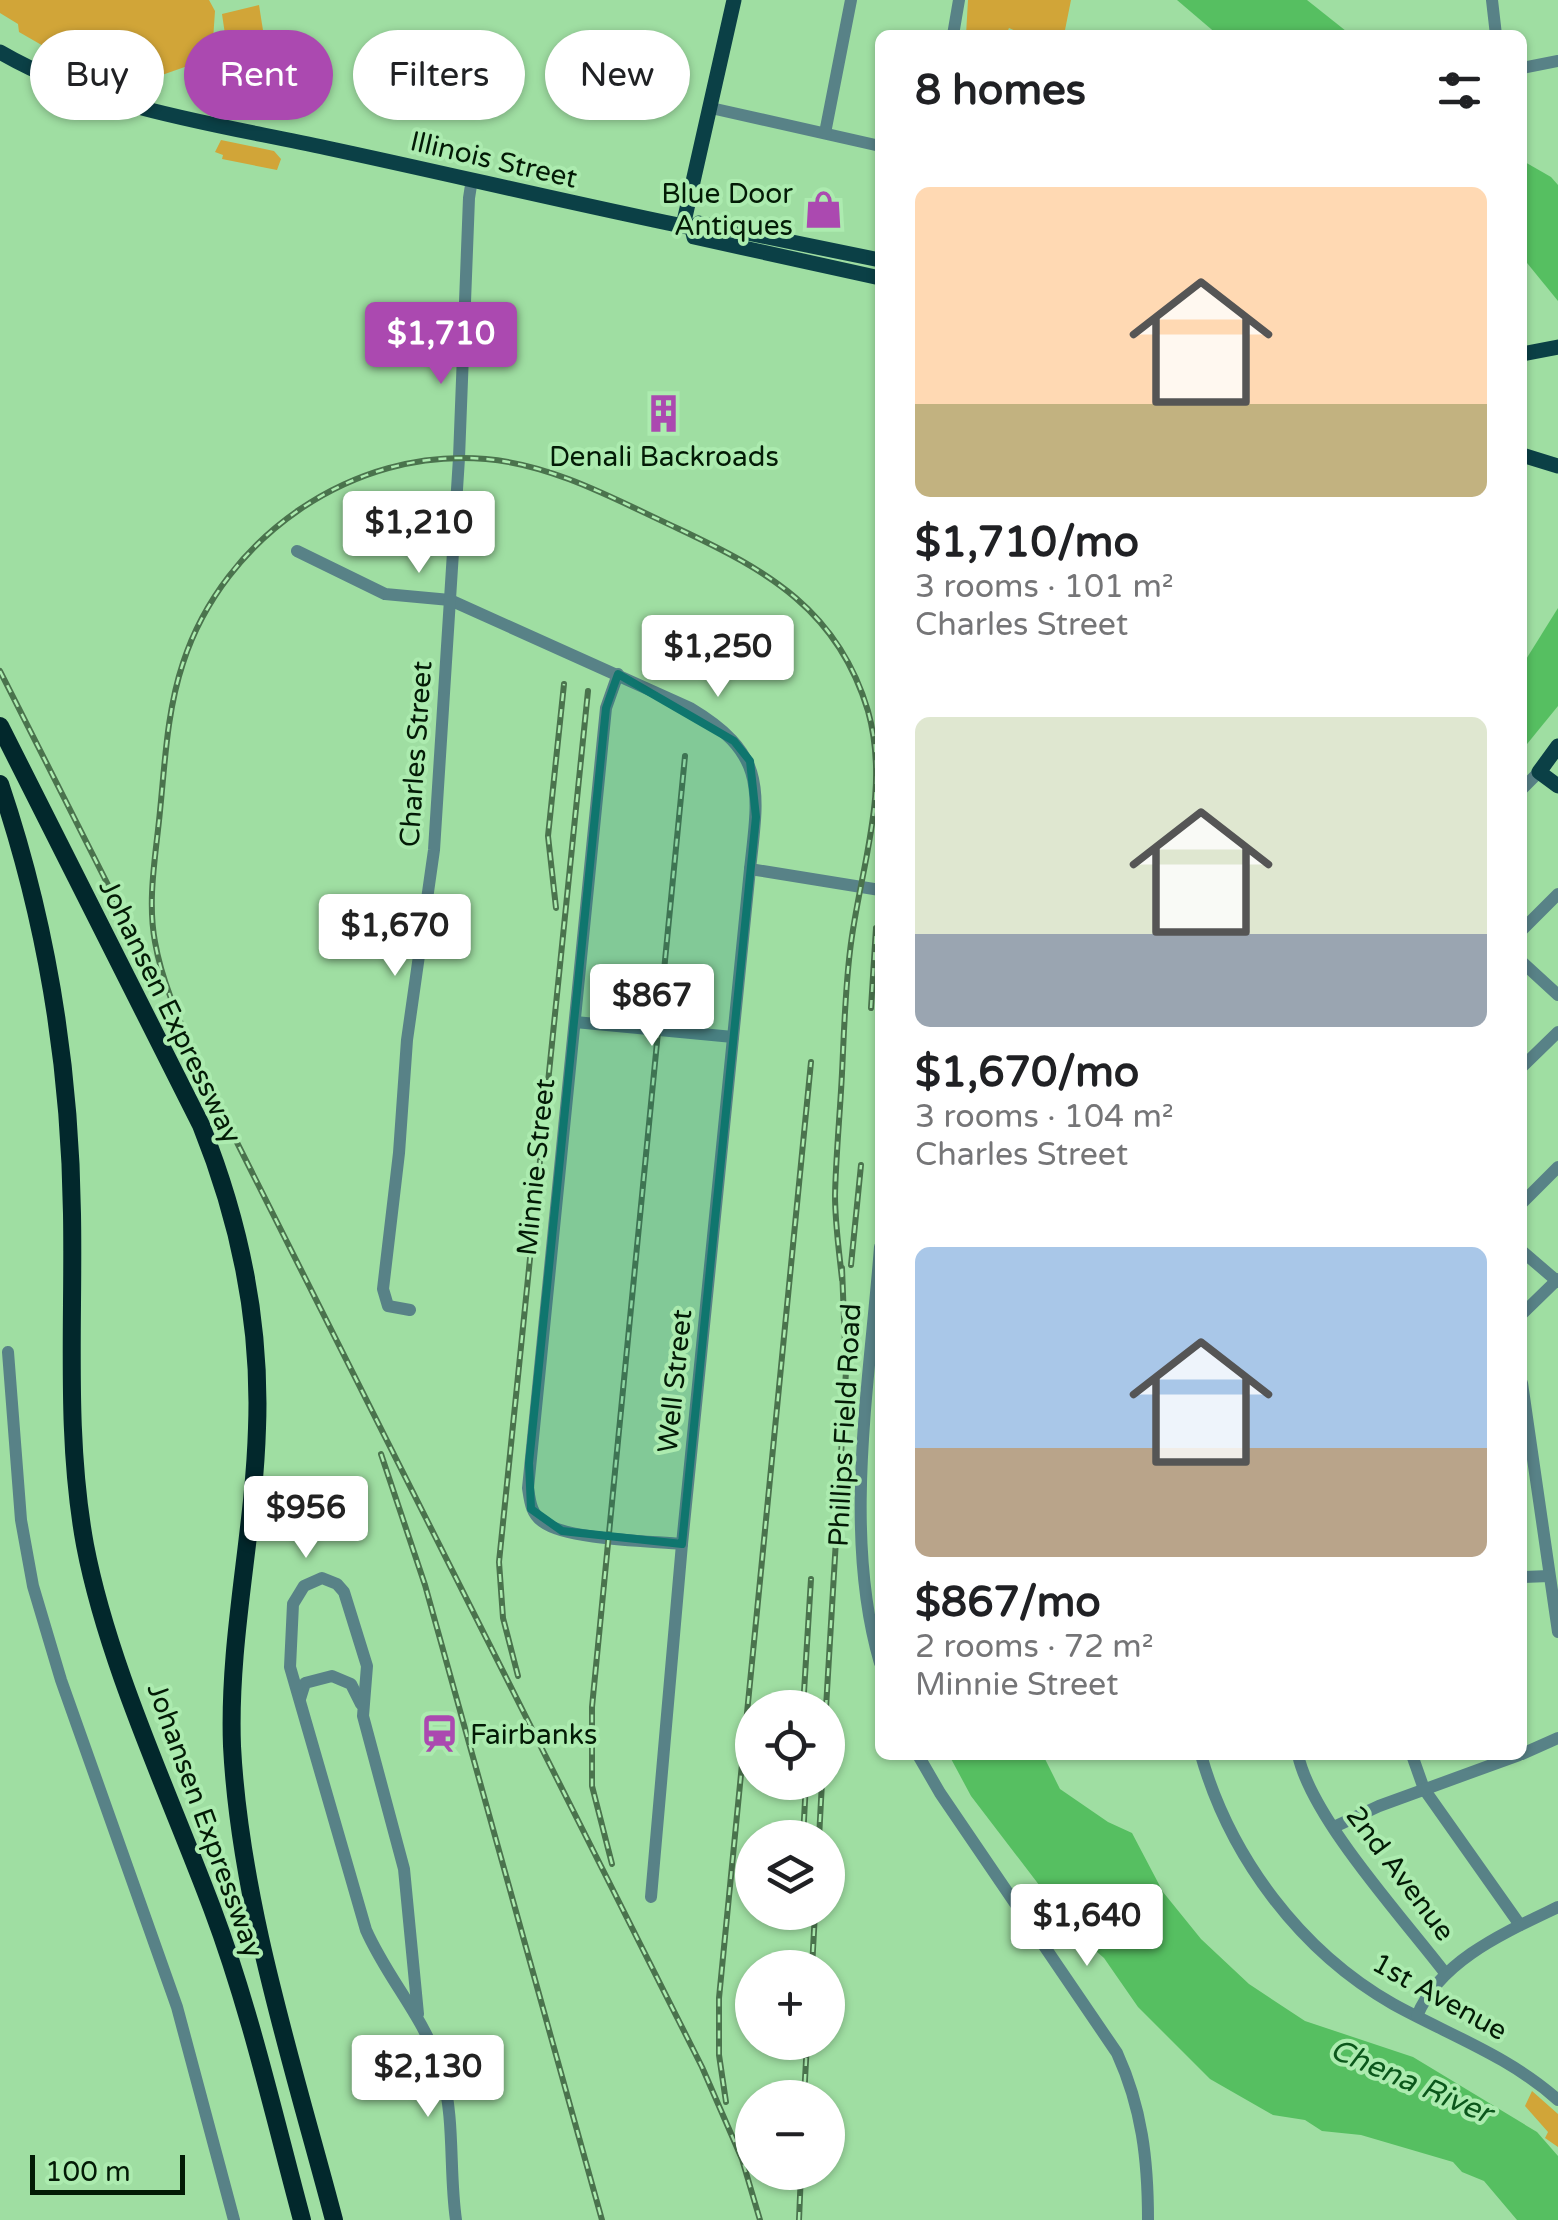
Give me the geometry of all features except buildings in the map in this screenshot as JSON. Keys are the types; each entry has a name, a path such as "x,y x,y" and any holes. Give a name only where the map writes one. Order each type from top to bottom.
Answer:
{"highway":[{"name":"Johansen Expressway","path":"0,726 201,1125 238,1235 252,1316 258,1395 256,1453 234,1656 232,1744 236,1796 266,1954 334,2220"},
{"name":"Johansen Expressway","path":"0,784 41,926 62,1048 72,1210 73,1438 85,1543 118,1660 214,1913 302,2220"}],"main road":[{"path":"687,227 734,0"},
{"name":"Illinois Street","path":"0,52 41,75 82,91 687,227 698,223 875,259"},
{"name":"Illinois Street","path":"687,227 694,237 875,277"},
{"path":"1527,353 1552,348"},
{"path":"1527,457 1558,466"},
{"path":"1558,746 1539,772 1558,786"}],"street":[{"path":"825,133 851,0"},
{"path":"953,30 960,0"},
{"path":"1492,0 1495,30"},
{"path":"1527,67 1558,61"},
{"path":"710,108 875,145"},
{"name":"Charles Street","path":"410,1310 388,1306 383,1289 407,1040 434,850 472,179"},
{"name":"Well Street","path":"297,551 385,594 450,600 618,674 713,722 750,762 756,801 651,1897"},
{"name":"Minnie Street","path":"618,674 606,708 528,1488 531,1508 542,1522 562,1531 682,1544"},
{"path":"1527,784 1539,772"},
{"path":"750,869 875,889"},
{"path":"1527,925 1558,894"},
{"path":"1527,967 1558,995"},
{"path":"575,1022 733,1037"},
{"path":"1527,1061 1558,1032"},
{"path":"1527,1197 1558,1167"},
{"path":"1527,1255 1557,1280 1527,1309"},
{"name":"Phillips Field Road","path":"875,1315 860,1520 867,1608 875,1642"},
{"path":"8,1352 22,1520 33,1586 61,1680 177,2007 234,2220"},
{"path":"1527,1454 1530,1496 1558,1632"},
{"path":"1527,1577 1549,1576"},
{"path":"362,1707 368,1666 348,1602 337,1584 322,1578 304,1586 293,1604 290,1667 366,1930 383,1965 418,2014"},
{"path":"300,1705 305,1683 332,1676 351,1684 362,1707 402,1853 418,2014 446,2091 456,2220"},
{"path":"1527,1750 1558,1738"},
{"path":"921,1760 1117,2053 1143,2128 1148,2162 1148,2220"},
{"name":"1st Avenue","path":"1202,1760 1237,1842 1277,1904 1322,1952 1391,2002 1478,2046 1532,2078 1558,2100"},
{"name":"2nd Avenue","path":"1300,1760 1306,1781 1334,1826 1445,1972 1430,1989 1417,2016"},
{"path":"1414,1760 1424,1789 1520,1925"},
{"path":"1334,1826 1502,1760"},
{"path":"1445,1972 1520,1925 1558,1907"}],"highlighted area":[{"path":"618,674 734,741 750,761 756,817 682,1544 562,1531 531,1509 529,1463 606,708"}],"shaded area":[{"path":"0,0 209,0 215,11 214,30 184,30 184,67 164,74 164,30 30,30 30,38 19,32 18,24 0,13"},
{"path":"968,0 1071,0 1065,30 966,30"},
{"path":"259,5 263,30 224,30 222,14"},
{"path":"221,140 274,151 281,159 277,170 222,159 223,155 215,152"},
{"path":"1532,2091 1558,2114 1558,2147 1545,2138 1548,2132 1525,2106"}],"water":[{"path":"1177,0 1307,0 1345,30 1212,30"},
{"path":"1527,163 1558,185 1558,301 1527,263"},
{"path":"1558,608 1558,706 1527,744 1527,658"},
{"name":"Chena River","path":"952,1760 1046,1760 1060,1789 1108,1822 1132,1833 1163,1892 1201,1939 1249,1984 1305,2021 1413,2057 1537,2132 1558,2156 1558,2220 1517,2220 1484,2181 1462,2172 1453,2162 1361,2135 1322,2131 1305,2120 1273,2115 1210,2079 1138,2007 1104,1958 1049,1898 971,1796"}],"railway":[{"path":"203,1074 163,976 152,909 170,718 178,681 202,618 229,576 262,540 300,509 342,485 388,468 436,459 512,463 561,476 711,545 770,578 818,620 855,676 868,711 875,757"},
{"path":"0,671 154,976"},
{"path":"556,908 548,836 564,684"},
{"path":"518,1676 503,1618 499,1562 588,691"},
{"path":"612,1864 592,1786 592,1707 685,756"},
{"path":"842,1279 836,1180 848,966 875,802"},
{"path":"871,1008 875,944"},
{"path":"196,1061 702,2067 742,2159 760,2220"},
{"path":"726,2102 719,2055 719,1998 811,1062"},
{"path":"851,1265 861,1165"},
{"path":"827,1690 846,1371 842,1268"},
{"path":"381,1454 425,1585 602,2220"},
{"path":"804,1690 811,1579"},
{"path":"804,1820 805,1800"},
{"path":"820,1820 821,1800"},
{"path":"813,1950 814,1930"},
{"path":"805,2080 806,2060"},
{"path":"799,2220 800,2190"}],"place":[{"name":"Blue Door Antiques","path":"823,209"},
{"name":"Denali Backroads","path":"664,414"},
{"name":"Fairbanks","path":"440,1734"}]}
